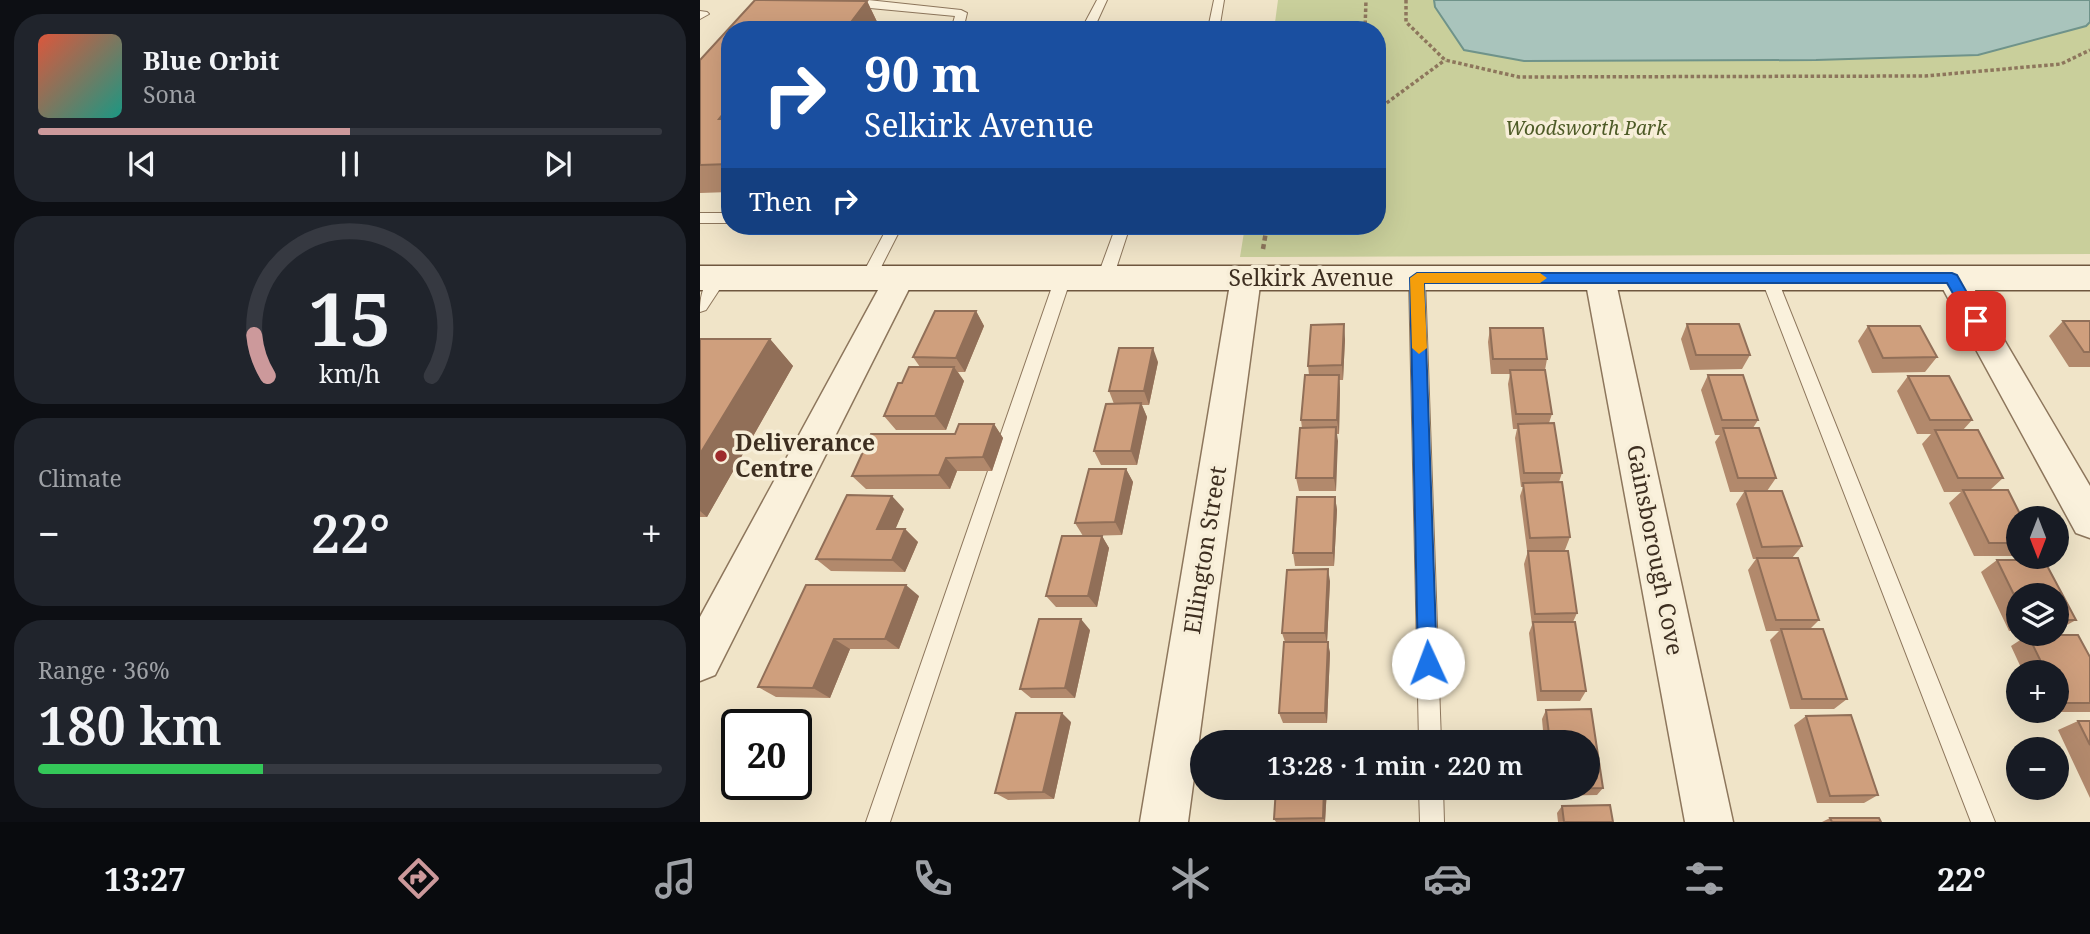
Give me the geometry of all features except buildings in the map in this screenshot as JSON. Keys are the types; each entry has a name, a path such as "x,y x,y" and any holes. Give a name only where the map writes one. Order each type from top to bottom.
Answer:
{"street":[{"name":"Selkirk Avenue","path":"710,278 2090,278"},
{"name":"Ellington Street","path":"1164,822 1247,278"},
{"name":"Gainsborough Cove","path":"1600,278 1709,822"},
{"path":"1952,278 2090,521"},
{"path":"700,660 884,279"}],"lane":[{"path":"874,0 870,5 961,13 959,21"},
{"path":"1091,21 1102,0"},
{"path":"1215,21 1219,0"},
{"path":"700,218 721,218"},
{"path":"884,279 893,235"},
{"path":"1105,278 1120,235"},
{"path":"700,306 710,278"},
{"path":"878,822 1063,278"},
{"path":"1417,278 1430,730"},
{"path":"1769,278 1983,822"},
{"path":"1431,800 1432,822"}],"path":[{"path":"1365,21 1366,0"},
{"path":"1406,0 1406,22 1445,60 1519,77 1925,76 2061,64 2090,50"},
{"path":"1386,103 1445,60"}],"green space":[{"name":"Woodsworth Park","path":"1278,0 2090,0 2090,254 1240,257 1244,235 1386,235 1386,21 1275,21"}],"water":[{"path":"1434,0 2090,0 2090,22 2086,26 1978,55 1816,60 1524,61 1464,50 1435,7"}],"slow traffic":[{"path":"1419,348 1417,278 1540,278"}],"place":[{"name":"Deliverance Centre","path":"721,456"}],"route":[{"path":"1428,663 1417,278 1952,278 1976,321"}]}
